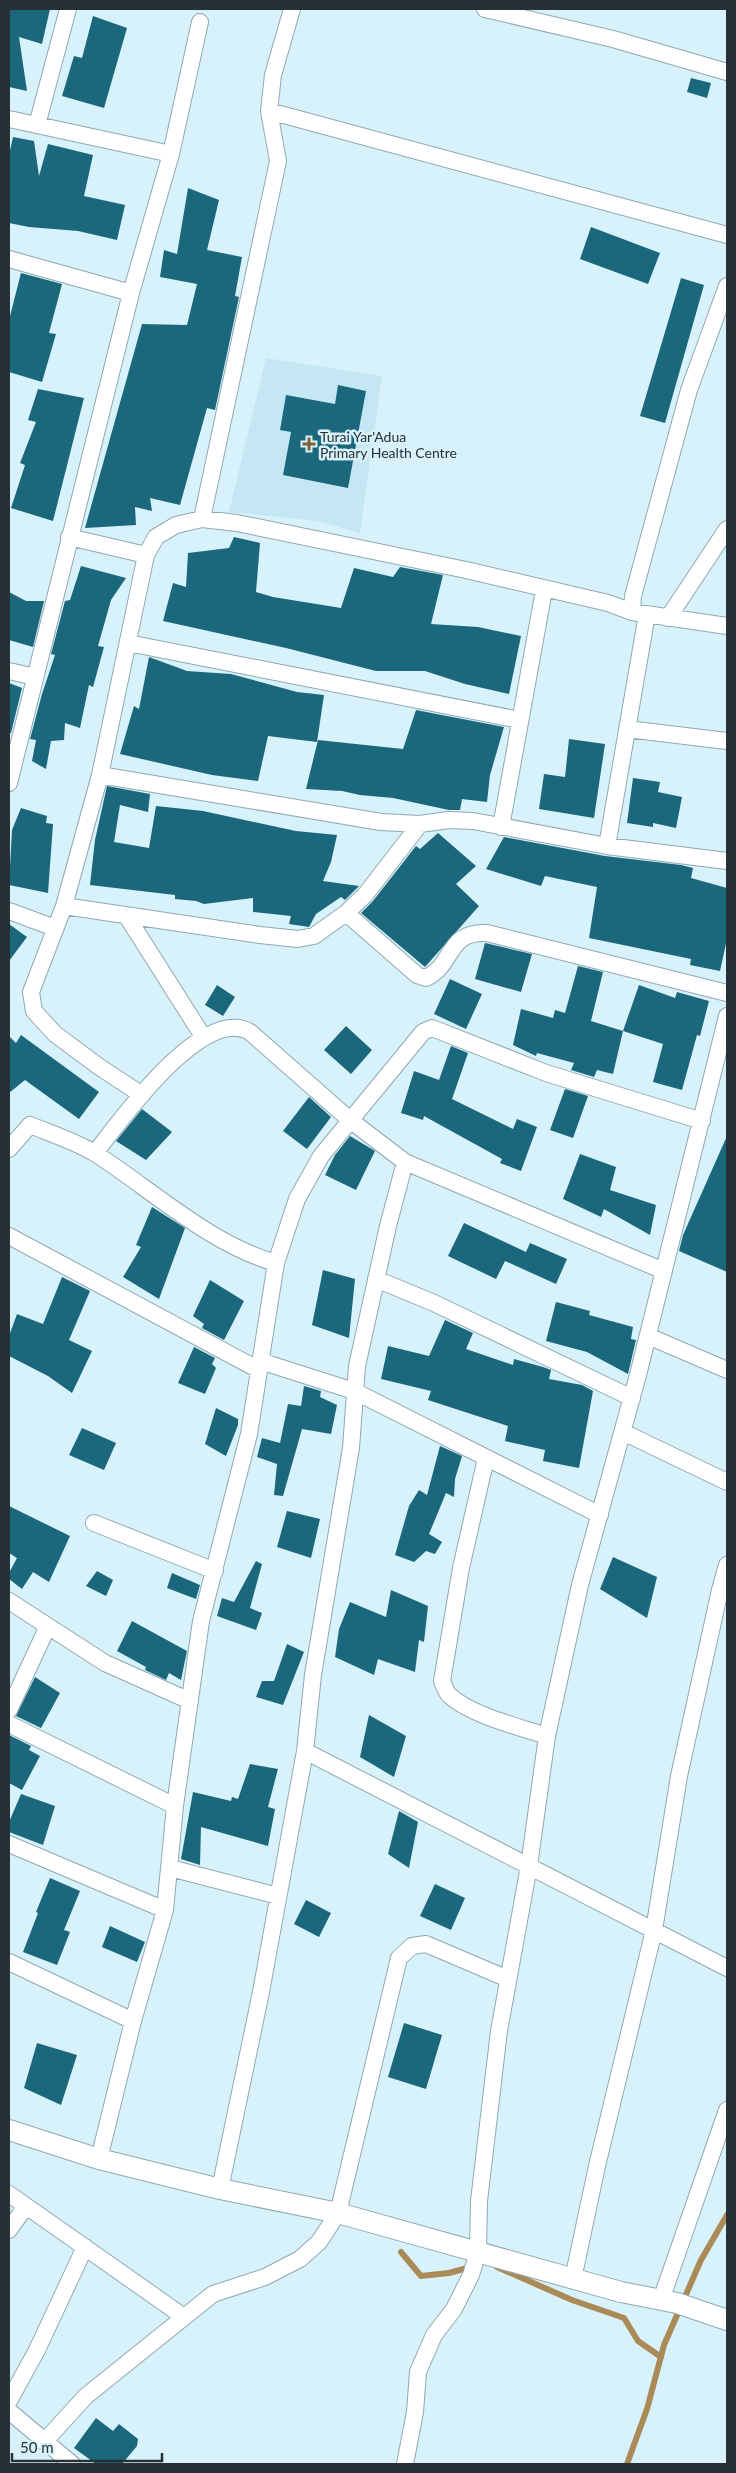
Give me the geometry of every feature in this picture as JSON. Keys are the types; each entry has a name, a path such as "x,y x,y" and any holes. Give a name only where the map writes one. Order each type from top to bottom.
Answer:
{"street":[{"path":"37,125 68,9"},
{"path":"202,519 278,161 268,111 273,75 292,9"},
{"path":"485,9 613,39 727,72"},
{"path":"9,783 131,293 170,154 200,22"},
{"path":"268,111 727,235"},
{"path":"9,119 170,154"},
{"path":"9,259 131,293"},
{"path":"607,846 627,729 639,613 642,562 689,390 727,286"},
{"path":"142,1094 98,1066 56,1034 34,1011 32,992 64,906 100,775 146,555 156,537 176,526 202,519 274,529 466,570 544,590 608,603 639,613 727,626"},
{"path":"668,618 727,529"},
{"path":"69,537 146,555"},
{"path":"501,827 544,590"},
{"path":"128,643 520,720"},
{"path":"9,671 35,677"},
{"path":"627,729 727,740"},
{"path":"100,775 381,822 420,824 450,820 472,821 607,846 727,861"},
{"path":"64,906 298,939 314,936 346,913 365,895 420,824"},
{"path":"9,911 55,928"},
{"path":"346,913 417,975 426,978 434,974 460,940 472,932 487,933 727,993"},
{"path":"126,915 204,1038"},
{"path":"405,2464 415,2412 418,2372 434,2335 454,2309 471,2275 478,2252 479,2201 499,2031 529,1866 547,1736 580,1585 632,1398 727,1016"},
{"path":"95,1154 142,1094 178,1056 204,1038 231,1026 242,1026 350,1120 405,1162 576,1232 664,1271"},
{"path":"99,2159 133,2021 166,1910 175,1806 202,1621 249,1434 276,1263 297,1199 321,1156 423,1032 432,1028 546,1072 702,1121"},
{"path":"9,1149 30,1125 95,1154 147,1191 214,1234 262,1259 276,1263"},
{"path":"220,2189 254,2029 305,1751 313,1675 351,1448 357,1366 376,1278 405,1162"},
{"path":"9,1236 259,1365 354,1391 600,1515"},
{"path":"376,1278 434,1303 632,1398"},
{"path":"648,1336 727,1370"},
{"path":"623,1432 727,1482"},
{"path":"486,1458 460,1568 442,1681 447,1694 456,1701 481,1713 547,1736"},
{"path":"94,1523 215,1571"},
{"path":"573,2279 597,2166 654,1930 679,1776 727,1565"},
{"path":"9,1601 47,1628 105,1663 190,1701"},
{"path":"9,1710 47,1628"},
{"path":"9,1724 175,1806"},
{"path":"305,1751 727,1968"},
{"path":"9,1844 166,1910"},
{"path":"170,1868 278,1896"},
{"path":"44,2442 86,2396 213,2294 265,2277 300,2260 319,2242 338,2213 399,1958 412,1946 426,1944 508,1979"},
{"path":"9,1962 133,2021"},
{"path":"669,2302 727,2110"},
{"path":"9,2130 99,2159 220,2189 338,2213 573,2279 669,2302 726,2320"},
{"path":"9,2194 184,2317"},
{"path":"9,2230 26,2206"},
{"path":"9,2401 37,2350 85,2247"},
{"path":"9,2411 72,2464"}],"shaded area":[{"name":"Turai Yar'Adua Primary Health Centre","path":"266,358 382,376 360,533 317,521 229,512"}],"building":[{"path":"9,9 50,9 42,44 19,37 27,91 9,87"},
{"path":"93,16 127,28 104,108 62,96 74,56 82,58"},
{"path":"691,78 711,83 707,98 687,92"},
{"path":"13,137 34,141 39,176 48,144 93,155 84,196 125,205 117,240 78,231 29,227 9,223 9,155"},
{"path":"188,188 219,200 207,250 242,257 235,296 239,297 215,410 207,408 180,505 150,498 152,511 135,507 136,525 85,528 142,324 187,325 197,284 160,277 164,250 177,254"},
{"path":"591,227 660,253 648,284 580,259"},
{"path":"21,273 62,284 49,333 56,334 42,382 9,372 9,320"},
{"path":"681,278 704,285 665,423 640,416"},
{"path":"338,385 366,391 348,488 283,475 291,432 280,430 286,395 335,404"},
{"path":"38,389 84,398 53,521 11,508 25,465 20,463 36,422 28,420"},
{"path":"234,537 260,543 256,592 273,597 341,608 354,568 393,577 400,567 443,575 431,624 478,627 521,636 509,694 465,684 425,671 376,671 286,648 163,621 173,583 186,587 188,553 229,548"},
{"path":"81,566 126,578 111,600 98,646 104,647 93,687 89,685 80,728 65,723 64,740 51,741 46,769 32,761 36,740 30,739 55,655 51,654 65,601 70,600"},
{"path":"9,592 26,601 44,601 33,647 9,640"},
{"path":"149,657 187,671 231,674 297,692 324,695 317,742 268,736 258,781 212,775 120,754 134,706 139,709"},
{"path":"9,683 22,688 11,733 9,733"},
{"path":"416,710 504,727 490,775 487,802 462,799 460,810 449,810 393,798 360,795 342,791 306,789 318,740 403,749"},
{"path":"569,739 605,744 594,818 539,809 544,774 565,777"},
{"path":"633,778 660,782 658,792 682,797 676,828 653,823 653,827 627,823"},
{"path":"107,786 150,794 148,812 120,805 114,842 149,848 156,806 203,811 296,831 337,835 331,862 323,881 359,886 345,900 341,897 316,914 309,927 289,924 291,916 253,912 253,898 204,904 196,901 175,899 175,895 90,885 95,840"},
{"path":"21,808 47,816 46,823 53,824 48,893 9,885 12,830"},
{"path":"438,833 476,866 456,884 479,906 425,967 361,913 373,901 416,846 420,849"},
{"path":"504,837 605,856 681,865 693,868 691,878 727,888 727,939 720,971 690,965 691,959 589,938 597,887 545,876 541,886 486,869"},
{"path":"9,924 27,937 9,961"},
{"path":"485,943 532,954 521,992 475,979"},
{"path":"578,966 603,972 591,1021 623,1031 613,1074 597,1070 594,1077 571,1070 574,1063 537,1053 536,1056 513,1045 521,1009 553,1018 555,1010 565,1013"},
{"path":"450,979 482,994 466,1029 434,1014"},
{"path":"217,985 235,997 223,1016 205,1005"},
{"path":"639,985 675,998 677,992 709,1001 700,1036 697,1035 682,1090 653,1082 663,1044 623,1031"},
{"path":"346,1026 372,1050 351,1074 324,1050"},
{"path":"21,1035 99,1092 79,1119 25,1080 9,1093 9,1036 16,1043"},
{"path":"451,1046 468,1053 452,1099 513,1129 517,1119 537,1127 521,1171 500,1163 502,1159 424,1116 423,1120 401,1113 414,1071 439,1080"},
{"path":"565,1089 588,1096 573,1138 550,1130"},
{"path":"309,1097 331,1117 307,1149 283,1131"},
{"path":"142,1109 172,1132 146,1160 116,1141"},
{"path":"350,1136 375,1151 356,1190 325,1175 335,1155"},
{"path":"727,1136 727,1272 679,1251 683,1235"},
{"path":"580,1154 616,1167 610,1190 656,1205 650,1235 604,1209 601,1217 563,1199"},
{"path":"152,1207 185,1228 159,1299 123,1277 141,1247 136,1245"},
{"path":"464,1223 526,1252 530,1243 567,1259 556,1284 505,1261 496,1279 448,1256"},
{"path":"323,1270 355,1279 349,1338 312,1325"},
{"path":"62,1277 90,1291 69,1340 92,1351 72,1393 48,1376 9,1356 9,1336 17,1314 43,1324"},
{"path":"210,1280 244,1301 224,1340 202,1328 204,1324 193,1316"},
{"path":"556,1302 590,1311 589,1315 633,1327 631,1339 636,1340 628,1374 587,1352 546,1341"},
{"path":"445,1320 473,1333 466,1349 513,1365 514,1359 543,1367 551,1370 549,1379 582,1385 593,1391 579,1468 543,1461 545,1450 505,1441 508,1426 428,1400 431,1391 381,1379 388,1346 429,1356"},
{"path":"194,1347 215,1358 212,1364 216,1368 205,1394 178,1383"},
{"path":"304,1386 321,1391 320,1397 337,1405 331,1434 302,1429 283,1496 274,1495 277,1464 257,1457 262,1438 280,1443 288,1404 301,1406"},
{"path":"216,1408 238,1419 238,1425 226,1456 205,1444"},
{"path":"82,1428 116,1443 104,1470 69,1455"},
{"path":"440,1446 462,1456 455,1479 454,1497 446,1493 429,1534 442,1542 435,1554 426,1551 414,1562 395,1555 409,1506 419,1490 427,1495"},
{"path":"9,1506 70,1536 49,1582 33,1572 22,1589 9,1579 9,1573 17,1558 9,1553"},
{"path":"287,1511 320,1519 311,1558 277,1547"},
{"path":"613,1557 657,1577 647,1618 600,1589"},
{"path":"256,1561 262,1564 250,1608 262,1613 256,1630 217,1616 222,1598 234,1602"},
{"path":"97,1571 113,1580 106,1596 86,1586"},
{"path":"172,1573 200,1585 196,1599 167,1588"},
{"path":"391,1590 428,1606 424,1642 419,1640 415,1672 378,1659 374,1675 335,1657 339,1629 350,1602 386,1617"},
{"path":"132,1621 187,1651 181,1680 169,1673 166,1680 145,1670 146,1667 117,1651"},
{"path":"287,1644 304,1652 283,1705 256,1697 262,1681 274,1681"},
{"path":"35,1677 60,1693 41,1728 16,1716"},
{"path":"369,1715 406,1736 394,1777 360,1757"},
{"path":"9,1735 31,1746 29,1750 40,1756 22,1790 9,1783"},
{"path":"250,1764 278,1769 268,1807 275,1809 268,1846 201,1827 200,1865 181,1859 193,1792 231,1801 232,1797 238,1799"},
{"path":"21,1794 55,1806 43,1845 9,1832 9,1822"},
{"path":"399,1811 418,1822 409,1868 388,1854"},
{"path":"50,1878 80,1891 64,1930 70,1932 57,1965 23,1952"},
{"path":"435,1884 465,1898 451,1930 420,1916"},
{"path":"306,1900 331,1913 319,1937 294,1924"},
{"path":"110,1926 145,1942 137,1962 102,1947"},
{"path":"404,2023 442,2035 426,2089 388,2077"},
{"path":"37,2043 77,2055 61,2105 24,2088"},
{"path":"96,2418 113,2431 119,2424 138,2439 137,2446 122,2464 96,2464 74,2448"}],"waterway":[{"path":"627,2464 647,2409 664,2345 701,2260 727,2215"},
{"path":"401,2252 421,2276 449,2273 471,2267"},
{"path":"497,2267 572,2300 624,2318 638,2341 661,2357"}],"place":[{"name":"Turai Yar'Adua Primary Health Centre","path":"309,444"}]}
